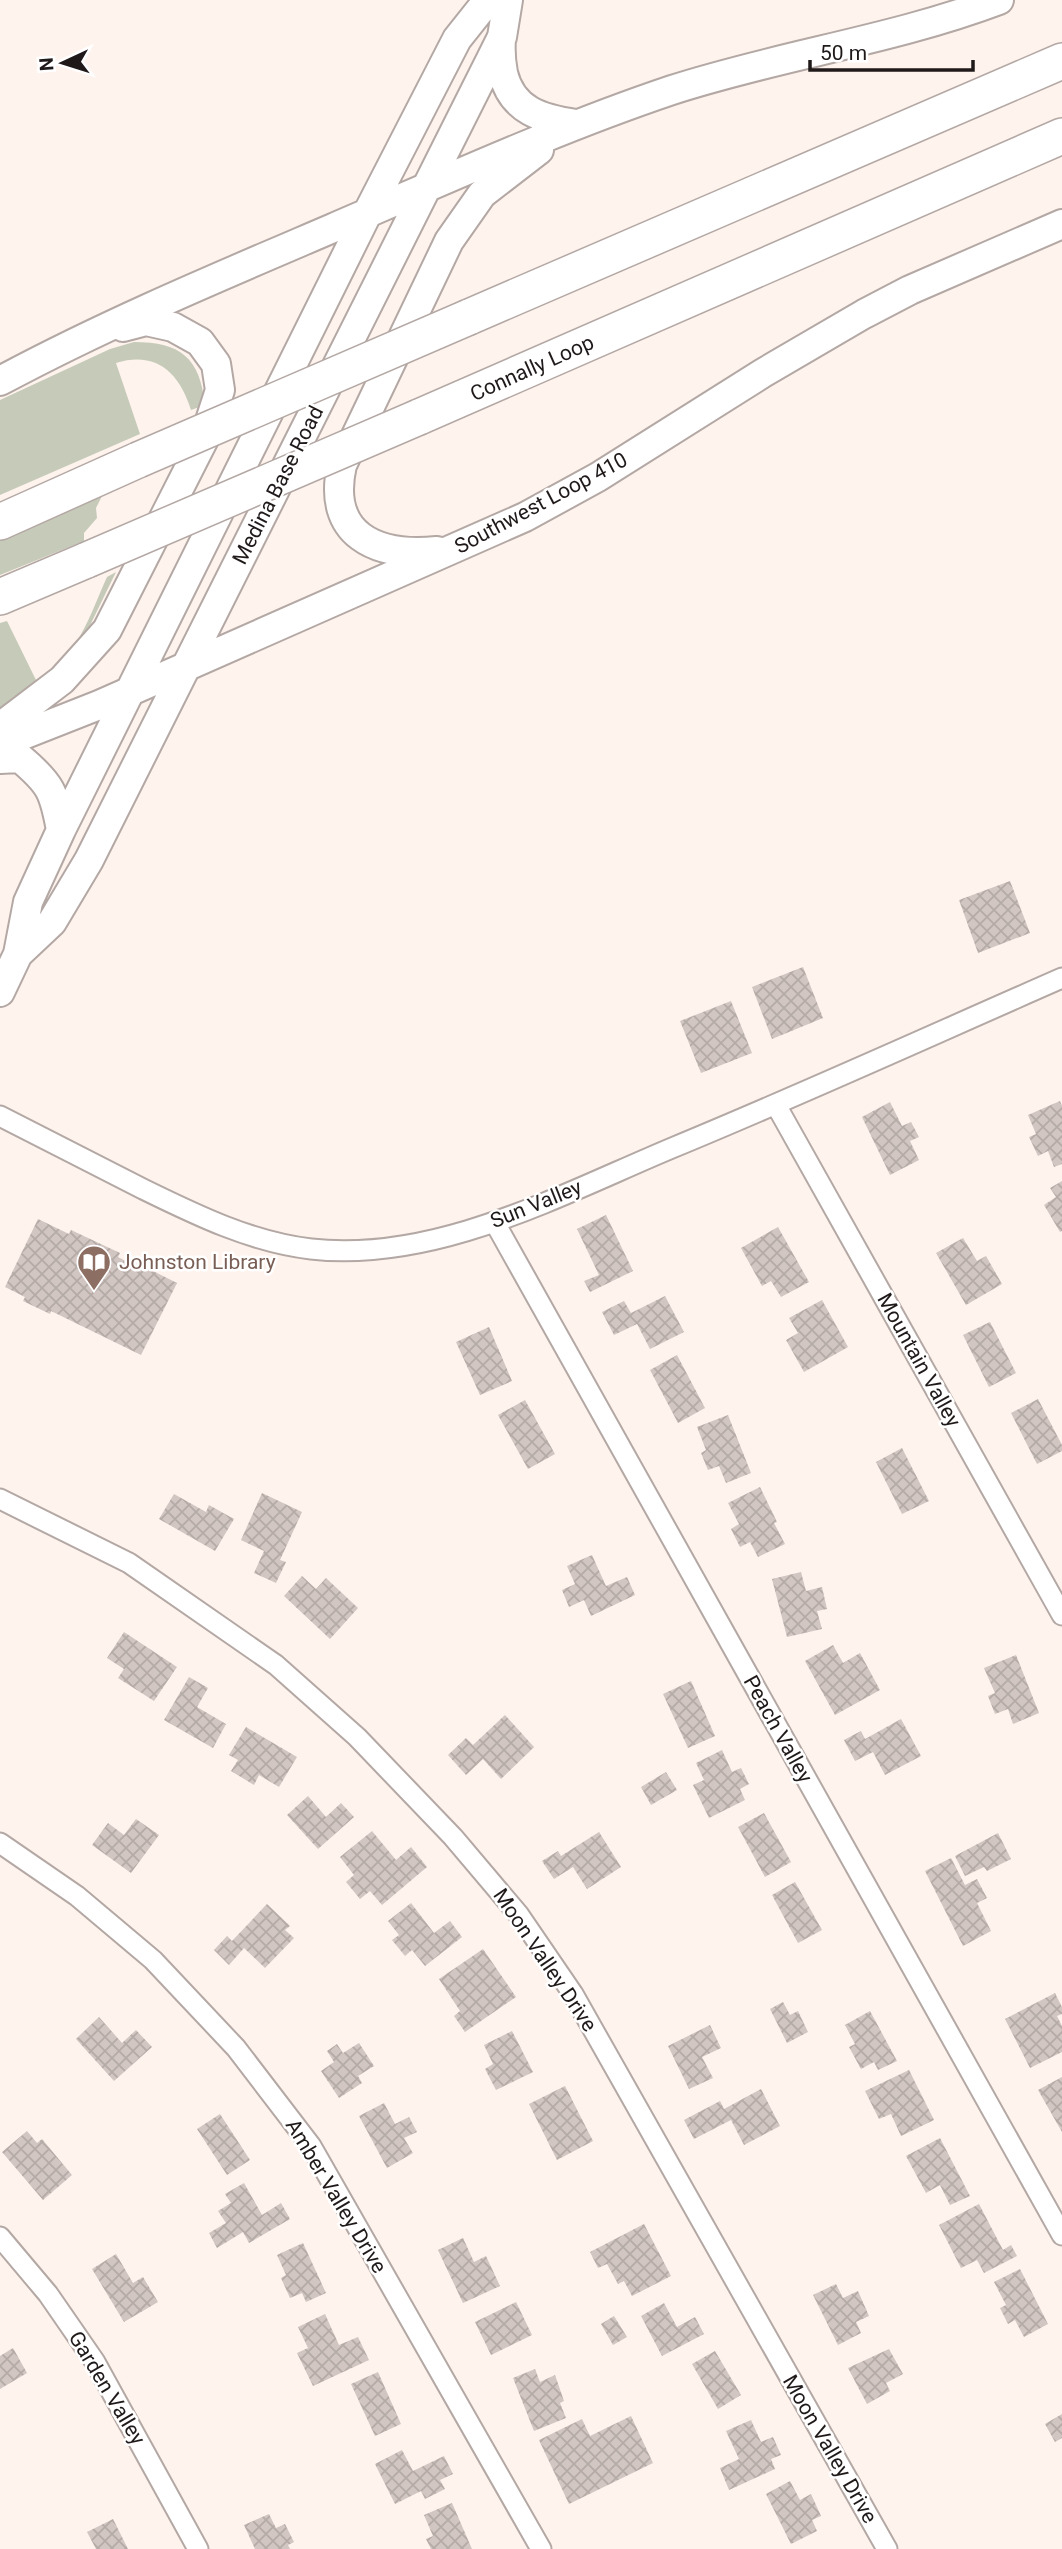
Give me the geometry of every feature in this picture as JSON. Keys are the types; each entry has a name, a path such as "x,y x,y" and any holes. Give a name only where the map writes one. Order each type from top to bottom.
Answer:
{"highway":[{"path":"0,522 1062,61"},
{"name":"Connally Loop","path":"0,597 1062,136"}],"main road":[{"name":"Medina Base Road","path":"0,992 18,954 28,902 61,830 368,212 457,39 488,0"},
{"name":"Medina Base Road","path":"18,954 52,922 89,860 502,37 508,0"},
{"path":"0,381 196,286 576,124 734,71 890,35 999,0"},
{"path":"502,37 500,50 504,78 516,101 537,115 576,124"},
{"path":"459,547 422,552 398,551 383,549 365,541 351,528 340,506 338,482 341,465 432,273 456,229 473,205 493,184 576,124"},
{"name":"Southwest Loop 410","path":"0,744 131,691 459,547 581,487 774,366 864,314 910,290 1062,224"},
{"path":"0,727 62,680 107,630 204,439 220,390 216,364 200,342 173,327 146,321 88,337"},
{"path":"0,759 20,758 43,777 55,800 61,830"}],"street":[{"name":"Sun Valley","path":"0,1116 204,1219 257,1237 309,1249 353,1251 396,1248 495,1223 776,1105 1062,978"},
{"name":"Mountain Valley","path":"776,1105 1062,1615"},
{"name":"Peach Valley","path":"495,1223 1062,2235"},
{"name":"Moon Valley Drive","path":"0,1499 129,1563 276,1665 357,1737 453,1837 519,1915 573,1994 887,2549"},
{"name":"Amber Valley Drive","path":"0,1843 77,1896 153,1960 236,2048 311,2146 541,2549"},
{"name":"Garden Valley","path":"0,2237 48,2294 95,2362 198,2549"}],"green space":[{"path":"134,342 164,345 185,356 198,375 205,405 191,410 173,375 154,363 130,360 116,363 140,434 0,495 0,400 110,349"},
{"path":"102,496 96,508 97,518 84,533 84,541 0,575 0,537"},
{"path":"116,572 79,648 33,692 0,708 0,623 7,621 36,680 63,660 72,648 88,622 107,577"}],"building":[{"path":"1010,881 1030,933 978,953 959,900"},
{"path":"803,967 823,1018 772,1039 752,987"},
{"path":"731,1001 752,1053 701,1073 680,1021"},
{"path":"1060,1101 1062,1164 1054,1167 1048,1151 1038,1156 1029,1137 1036,1134 1028,1115"},
{"path":"890,1102 902,1126 911,1122 919,1137 910,1141 919,1160 890,1175 862,1117"},
{"path":"1062,1181 1060,1232 1044,1205 1056,1197 1050,1188"},
{"path":"606,1215 633,1271 590,1292 584,1281 599,1275 577,1229"},
{"name":"Johnston Library","path":"38,1219 69,1234 71,1230 120,1253 118,1257 145,1271 147,1268 177,1283 141,1355 51,1311 50,1314 23,1301 25,1297 5,1287"},
{"path":"778,1227 809,1282 781,1297 771,1281 762,1286 741,1248"},
{"path":"963,1238 977,1261 986,1256 1002,1284 966,1305 936,1253"},
{"path":"665,1296 684,1332 650,1349 637,1324 614,1335 602,1312 624,1301 631,1313"},
{"path":"822,1300 848,1347 804,1372 786,1340 798,1333 789,1318"},
{"path":"990,1322 1016,1373 989,1387 963,1335"},
{"path":"489,1327 512,1381 480,1395 456,1342"},
{"path":"677,1355 705,1408 678,1423 650,1370"},
{"path":"1038,1399 1062,1445 1062,1451 1037,1464 1011,1413"},
{"path":"525,1400 555,1454 528,1469 498,1415"},
{"path":"728,1415 751,1473 726,1483 719,1466 708,1470 701,1453 706,1450 697,1427"},
{"path":"902,1448 929,1501 902,1514 876,1462"},
{"path":"760,1487 785,1544 758,1557 750,1542 740,1547 731,1529 739,1524 728,1503"},
{"path":"262,1493 302,1512 280,1560 286,1562 276,1583 254,1573 264,1551 241,1540"},
{"path":"174,1494 206,1512 209,1505 234,1519 215,1551 159,1519"},
{"path":"592,1555 606,1586 627,1577 635,1595 591,1616 584,1600 569,1607 562,1590 575,1584 567,1566"},
{"path":"801,1572 806,1591 822,1587 827,1609 817,1611 822,1629 787,1637 772,1579"},
{"path":"302,1576 316,1589 326,1578 358,1608 330,1639 284,1596"},
{"path":"124,1632 177,1667 154,1701 118,1678 124,1669 107,1658"},
{"path":"833,1645 843,1663 860,1653 880,1690 835,1715 805,1661"},
{"path":"1016,1655 1039,1713 1013,1724 1008,1709 995,1714 988,1696 995,1693 984,1668"},
{"path":"189,1677 208,1688 197,1707 226,1724 213,1748 164,1720"},
{"path":"691,1681 715,1736 688,1748 663,1694"},
{"path":"505,1715 534,1747 501,1779 483,1759 466,1775 448,1755 466,1738 473,1745"},
{"path":"901,1719 921,1756 885,1775 873,1752 855,1761 844,1740 861,1731 865,1739"},
{"path":"246,1727 297,1757 279,1787 259,1775 254,1785 231,1771 238,1760 229,1755"},
{"path":"722,1750 732,1772 741,1768 749,1784 740,1789 745,1800 709,1818 693,1785 704,1780 696,1763"},
{"path":"666,1772 677,1790 651,1805 641,1787"},
{"path":"308,1796 326,1817 341,1803 354,1817 318,1849 287,1815"},
{"path":"764,1813 791,1862 765,1877 738,1827"},
{"path":"136,1819 159,1835 131,1873 92,1845 108,1823 124,1835"},
{"path":"372,1831 396,1860 411,1847 427,1867 382,1905 370,1891 360,1899 346,1882 354,1875 340,1857"},
{"path":"599,1832 621,1867 587,1889 573,1867 554,1879 542,1861 558,1851 561,1856"},
{"path":"998,1833 1011,1859 987,1871 984,1867 965,1876 955,1856"},
{"path":"951,1858 965,1885 977,1879 987,1898 977,1903 991,1931 963,1946 925,1871"},
{"path":"795,1882 822,1930 798,1943 772,1895"},
{"path":"411,1903 434,1933 450,1921 462,1937 425,1966 412,1950 405,1956 392,1940 399,1935 388,1921"},
{"path":"267,1904 290,1926 285,1930 294,1938 265,1968 244,1948 229,1965 214,1950 227,1936 232,1941"},
{"path":"483,1949 516,1997 465,2032 454,2016 460,2011 439,1979"},
{"path":"1055,1993 1062,2007 1062,2014 1057,2016 1062,2026 1062,2052 1030,2068 1005,2019"},
{"path":"783,2002 790,2015 798,2011 808,2032 787,2043 770,2009"},
{"path":"870,2011 897,2061 878,2070 874,2062 861,2069 849,2047 855,2044 845,2025"},
{"path":"99,2017 122,2043 136,2030 152,2047 114,2081 76,2039"},
{"path":"710,2025 721,2048 702,2057 713,2078 689,2089 668,2046"},
{"path":"512,2031 533,2072 496,2090 485,2069 493,2064 484,2045"},
{"path":"359,2043 374,2066 358,2076 362,2083 339,2098 321,2071 334,2062 327,2051 337,2044 343,2053"},
{"path":"909,2070 934,2120 901,2136 891,2114 879,2119 865,2091"},
{"path":"1062,2077 1062,2132 1038,2090"},
{"path":"565,2086 593,2141 557,2160 529,2104"},
{"path":"761,2089 780,2126 744,2145 731,2120 694,2139 684,2120 720,2101 724,2109"},
{"path":"384,2103 395,2124 409,2117 417,2132 404,2138 413,2153 387,2168 359,2116"},
{"path":"220,2114 250,2160 227,2175 197,2129"},
{"path":"27,2131 37,2143 42,2139 72,2175 43,2200 2,2152"},
{"path":"940,2138 970,2196 950,2205 940,2185 926,2193 906,2156"},
{"path":"244,2183 262,2215 281,2203 290,2219 249,2243 243,2232 217,2248 209,2233 226,2223 218,2211 231,2203 225,2194"},
{"path":"979,2204 1003,2250 1011,2245 1017,2256 984,2273 977,2260 961,2268 939,2225"},
{"path":"644,2224 671,2276 632,2296 624,2281 618,2284 607,2264 598,2268 590,2252"},
{"path":"463,2238 474,2262 486,2256 500,2286 463,2303 438,2250"},
{"path":"303,2243 326,2293 306,2302 302,2293 290,2298 281,2278 286,2275 277,2255"},
{"path":"116,2254 133,2283 143,2277 158,2302 124,2322 92,2269"},
{"path":"1020,2269 1048,2324 1024,2337 1015,2320 1008,2324 1000,2308 1006,2305 994,2282"},
{"path":"836,2284 843,2298 858,2291 869,2316 856,2322 861,2333 838,2345 813,2295"},
{"path":"516,2302 532,2335 491,2355 475,2322"},
{"path":"664,2303 677,2327 695,2317 704,2334 662,2356 641,2316"},
{"path":"325,2314 339,2345 358,2337 369,2360 313,2386 297,2353 308,2348 298,2327"},
{"path":"614,2316 627,2337 613,2345 601,2324"},
{"path":"13,2348 27,2373 0,2389 0,2356"},
{"path":"889,2349 903,2374 886,2383 890,2391 867,2404 848,2368"},
{"path":"715,2351 741,2395 718,2409 692,2364"},
{"path":"535,2369 540,2382 555,2375 564,2401 560,2403 566,2418 534,2431 513,2378"},
{"path":"378,2372 401,2424 375,2436 351,2384"},
{"path":"1062,2414 1062,2438 1055,2442 1045,2424"},
{"path":"631,2416 653,2463 569,2504 539,2440 582,2419 590,2436"},
{"path":"751,2420 761,2442 773,2437 781,2455 771,2459 775,2469 729,2490 720,2468 739,2459 726,2431"},
{"path":"402,2450 413,2471 444,2456 453,2474 440,2480 445,2489 425,2499 421,2491 395,2504 375,2464"},
{"path":"790,2481 800,2500 811,2494 821,2516 812,2520 817,2531 791,2544 766,2494"},
{"path":"452,2503 472,2549 431,2549 426,2539 433,2536 424,2515"},
{"path":"269,2514 276,2528 285,2524 294,2542 288,2545 290,2549 255,2549 244,2525"},
{"path":"113,2519 128,2549 96,2549 87,2532"}],"place":[{"name":"Johnston Library","path":"94,1292"}]}
